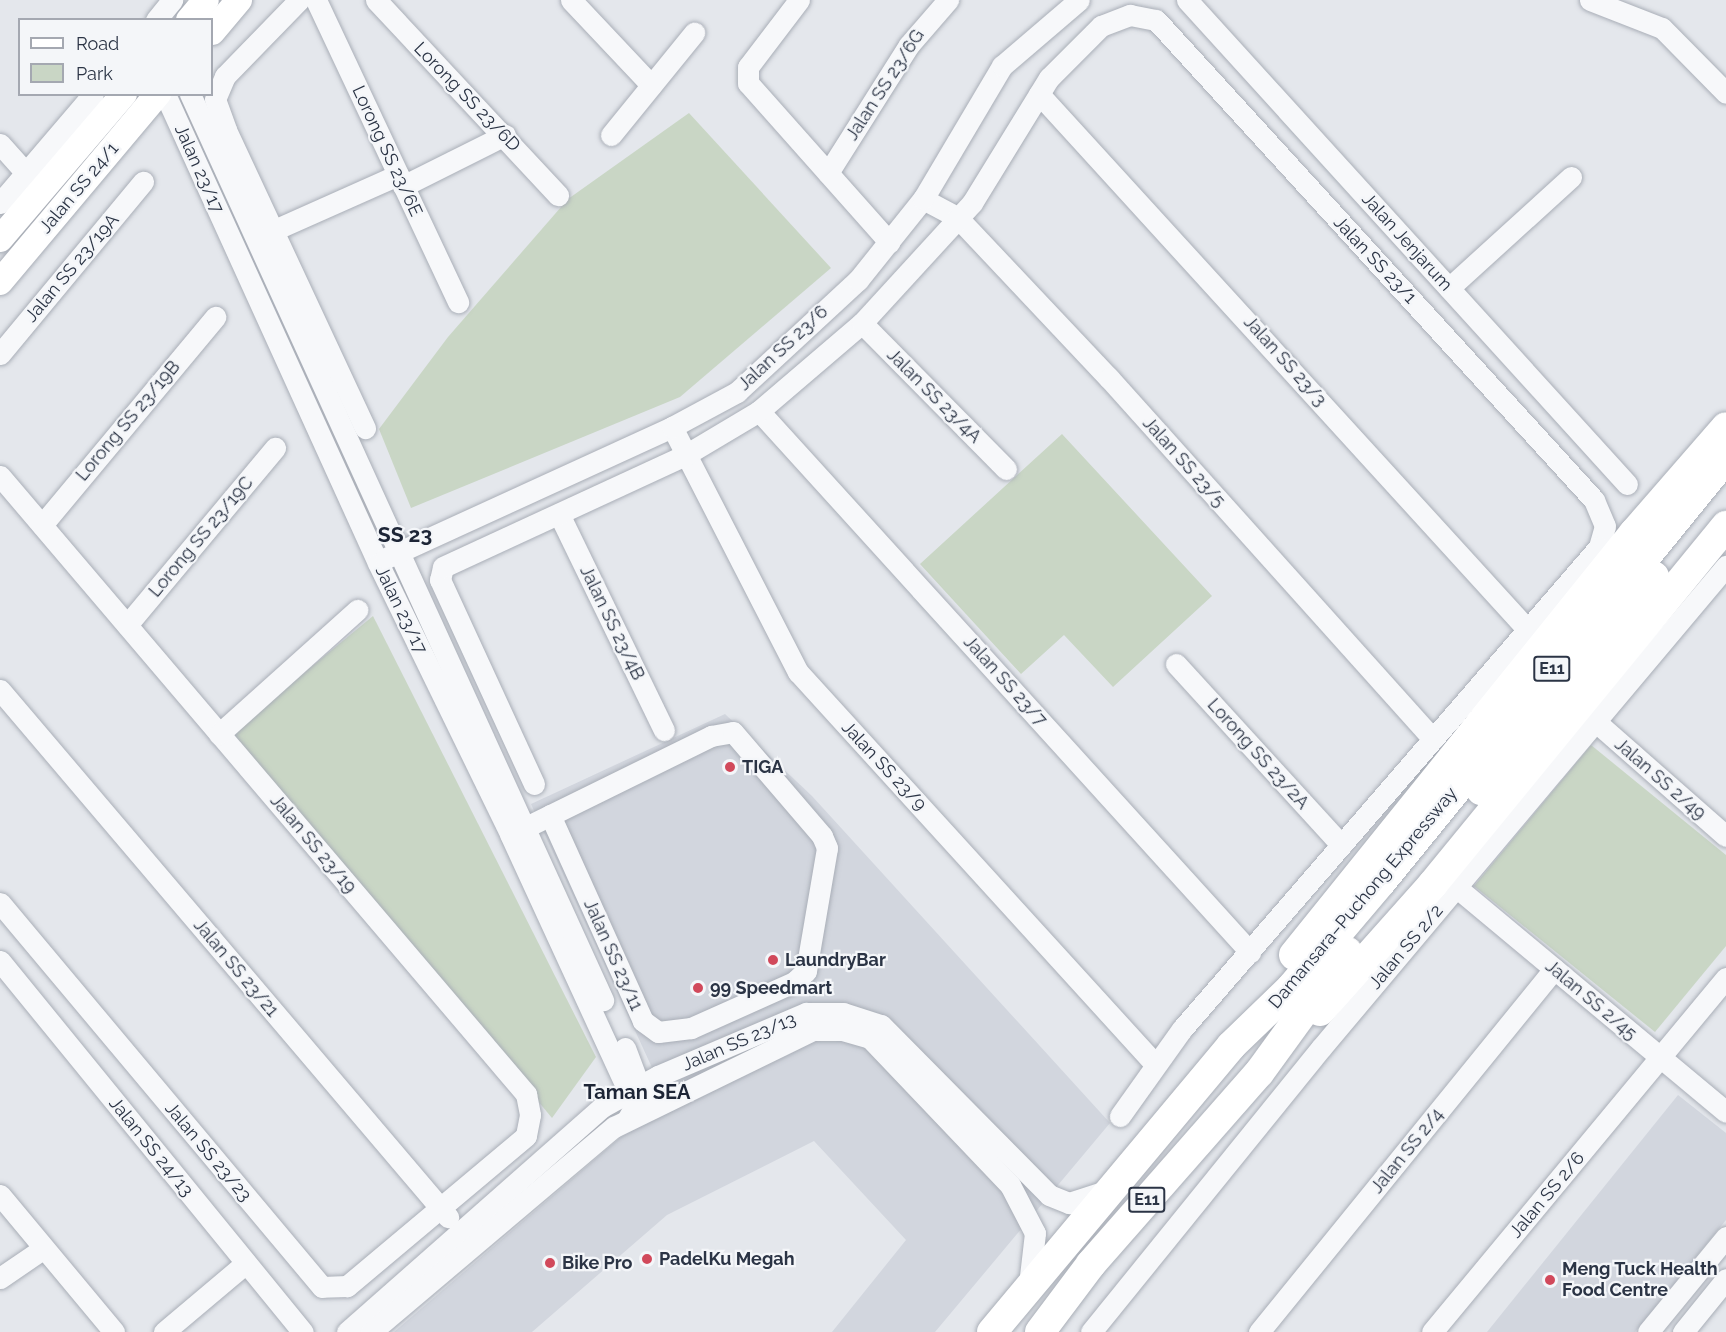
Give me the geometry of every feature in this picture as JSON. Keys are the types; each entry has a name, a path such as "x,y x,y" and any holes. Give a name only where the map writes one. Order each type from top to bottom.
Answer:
{"highway":[{"name":"Damansara–Puchong Expressway","path":"1040,1332 1091,1264 1258,1072 1387,889 1722,443"},
{"path":"1231,1046 1275,980 1362,867 1722,443"},
{"name":"Damansara–Puchong Expressway","path":"992,1332 1231,1046 1387,889 1726,486"},
{"path":"1258,1072 1351,981 1726,526"}],"main road":[{"path":"191,18 206,0"},
{"path":"213,31 239,0"},
{"name":"Jalan SS 24/1","path":"0,239 34,182 122,96"},
{"name":"Jalan SS 24/1","path":"0,282 156,96"}],"street":[{"path":"158,18 172,0"},
{"path":"299,0 225,76 216,99 272,231 365,428"},
{"name":"Lorong SS 23/6E","path":"316,0 458,302"},
{"name":"Lorong SS 23/6D","path":"376,0 558,195"},
{"path":"571,0 651,85"},
{"path":"799,0 748,67 748,83 890,242"},
{"name":"Jalan SS 23/6G","path":"828,173 909,45 948,0"},
{"name":"Jalan SS 23/6","path":"378,563 672,427 737,392 858,280 923,199 1002,66 1079,0"},
{"name":"Jalan Jenjarum","path":"1187,0 1627,484"},
{"path":"1590,0 1662,28 1726,93"},
{"name":"Jalan SS 23/1","path":"1040,94 1048,78 1101,26 1130,15 1156,20 1594,500 1605,526 1599,547 1528,630"},
{"path":"611,135 694,33"},
{"path":"534,784 440,573 443,567 560,516 687,454 759,411 862,323 972,203 1040,94"},
{"name":"Jalan SS 23/3","path":"1040,94 1528,630"},
{"path":"0,203 34,182 92,96"},
{"name":"Jalan 23/17","path":"166,96 378,563 518,831"},
{"name":"Jalan 23/17","path":"191,96 397,553 518,831 620,1054 642,1094"},
{"path":"272,231 401,180 504,135"},
{"path":"0,144 34,182"},
{"path":"1449,288 1570,177"},
{"name":"Jalan SS 23/19A","path":"0,354 143,182"},
{"name":"Jalan SS 23/5","path":"923,199 957,218 1108,378 1433,739"},
{"name":"Lorong SS 23/19B","path":"42,525 215,317"},
{"name":"Jalan SS 23/4A","path":"862,323 1006,469"},
{"name":"Jalan SS 23/7","path":"759,411 1250,952"},
{"name":"Jalan SS 23/9","path":"672,427 798,672 1155,1064"},
{"name":"Lorong SS 23/19C","path":"127,625 275,448"},
{"name":"Jalan SS 23/19","path":"0,476 526,1094 530,1115 526,1136 440,1208"},
{"name":"Jalan SS 23/4B","path":"560,516 664,730"},
{"name":"Jalan SS 2/2","path":"1091,1332 1456,887 1726,566"},
{"path":"219,734 357,609"},
{"path":"1120,1116 1155,1064 1528,630"},
{"name":"Lorong SS 23/2A","path":"1176,664 1341,845"},
{"name":"Jalan SS 23/21","path":"0,690 466,1238"},
{"name":"Jalan SS 2/49","path":"1594,721 1726,836"},
{"name":"Jalan SS 23/11","path":"518,831 550,815 711,736 733,732 822,836 827,848 806,971 794,981 690,1028 658,1032 643,1022 550,815"},
{"name":"Jalan SS 2/45","path":"1456,887 1726,1112"},
{"name":"Jalan SS 23/23","path":"0,903 322,1287 347,1286 440,1208"},
{"name":"Jalan SS 24/13","path":"0,961 303,1332"},
{"name":"Jalan SS 2/4","path":"1259,1332 1554,969"},
{"name":"Jalan SS 2/6","path":"1432,1332 1726,978"},
{"name":"Jalan SS 23/13","path":"348,1332 466,1238 628,1118 642,1094 670,1071 806,1013 843,1013 881,1025 1049,1195 1069,1203 1113,1188"},
{"name":"Jalan SS 23/13","path":"371,1332 602,1107 813,1030 842,1030 870,1038 1016,1194 1035,1233 1029,1285"},
{"path":"602,1107 620,1054 670,1071"},
{"path":"0,1195 114,1332"},
{"path":"1648,1332 1726,1237"},
{"path":"0,1278 44,1248"},
{"path":"164,1332 246,1263"},
{"path":"1683,1332 1726,1279"}],"shaded area":[{"path":"725,714 812,796 1110,1123 935,1332 832,1332 906,1240 814,1141 667,1215 532,1332 394,1332 621,1137 671,1109 531,804"},
{"path":"1678,1095 1726,1133 1726,1220 1635,1332 1487,1332"}],"green space":[{"path":"689,113 831,268 680,397 411,508 379,429 448,337 568,199"},
{"path":"1062,434 1212,596 1113,687 1064,635 1021,674 920,564"},
{"path":"373,616 596,1057 552,1118 232,732"},
{"path":"1591,745 1726,855 1726,946 1655,1032 1474,886"}],"place":[{"name":"TIGA","path":"730,767"},
{"name":"LaundryBar","path":"773,960"},
{"name":"99 Speedmart","path":"698,988"},
{"name":"PadelKu Megah","path":"647,1259"},
{"name":"Bike Pro","path":"550,1263"},
{"name":"Meng Tuck Health Food Centre","path":"1550,1280"}],"district":[{"name":"SS 23","path":"405,535"},
{"name":"Taman SEA","path":"637,1092"}]}
